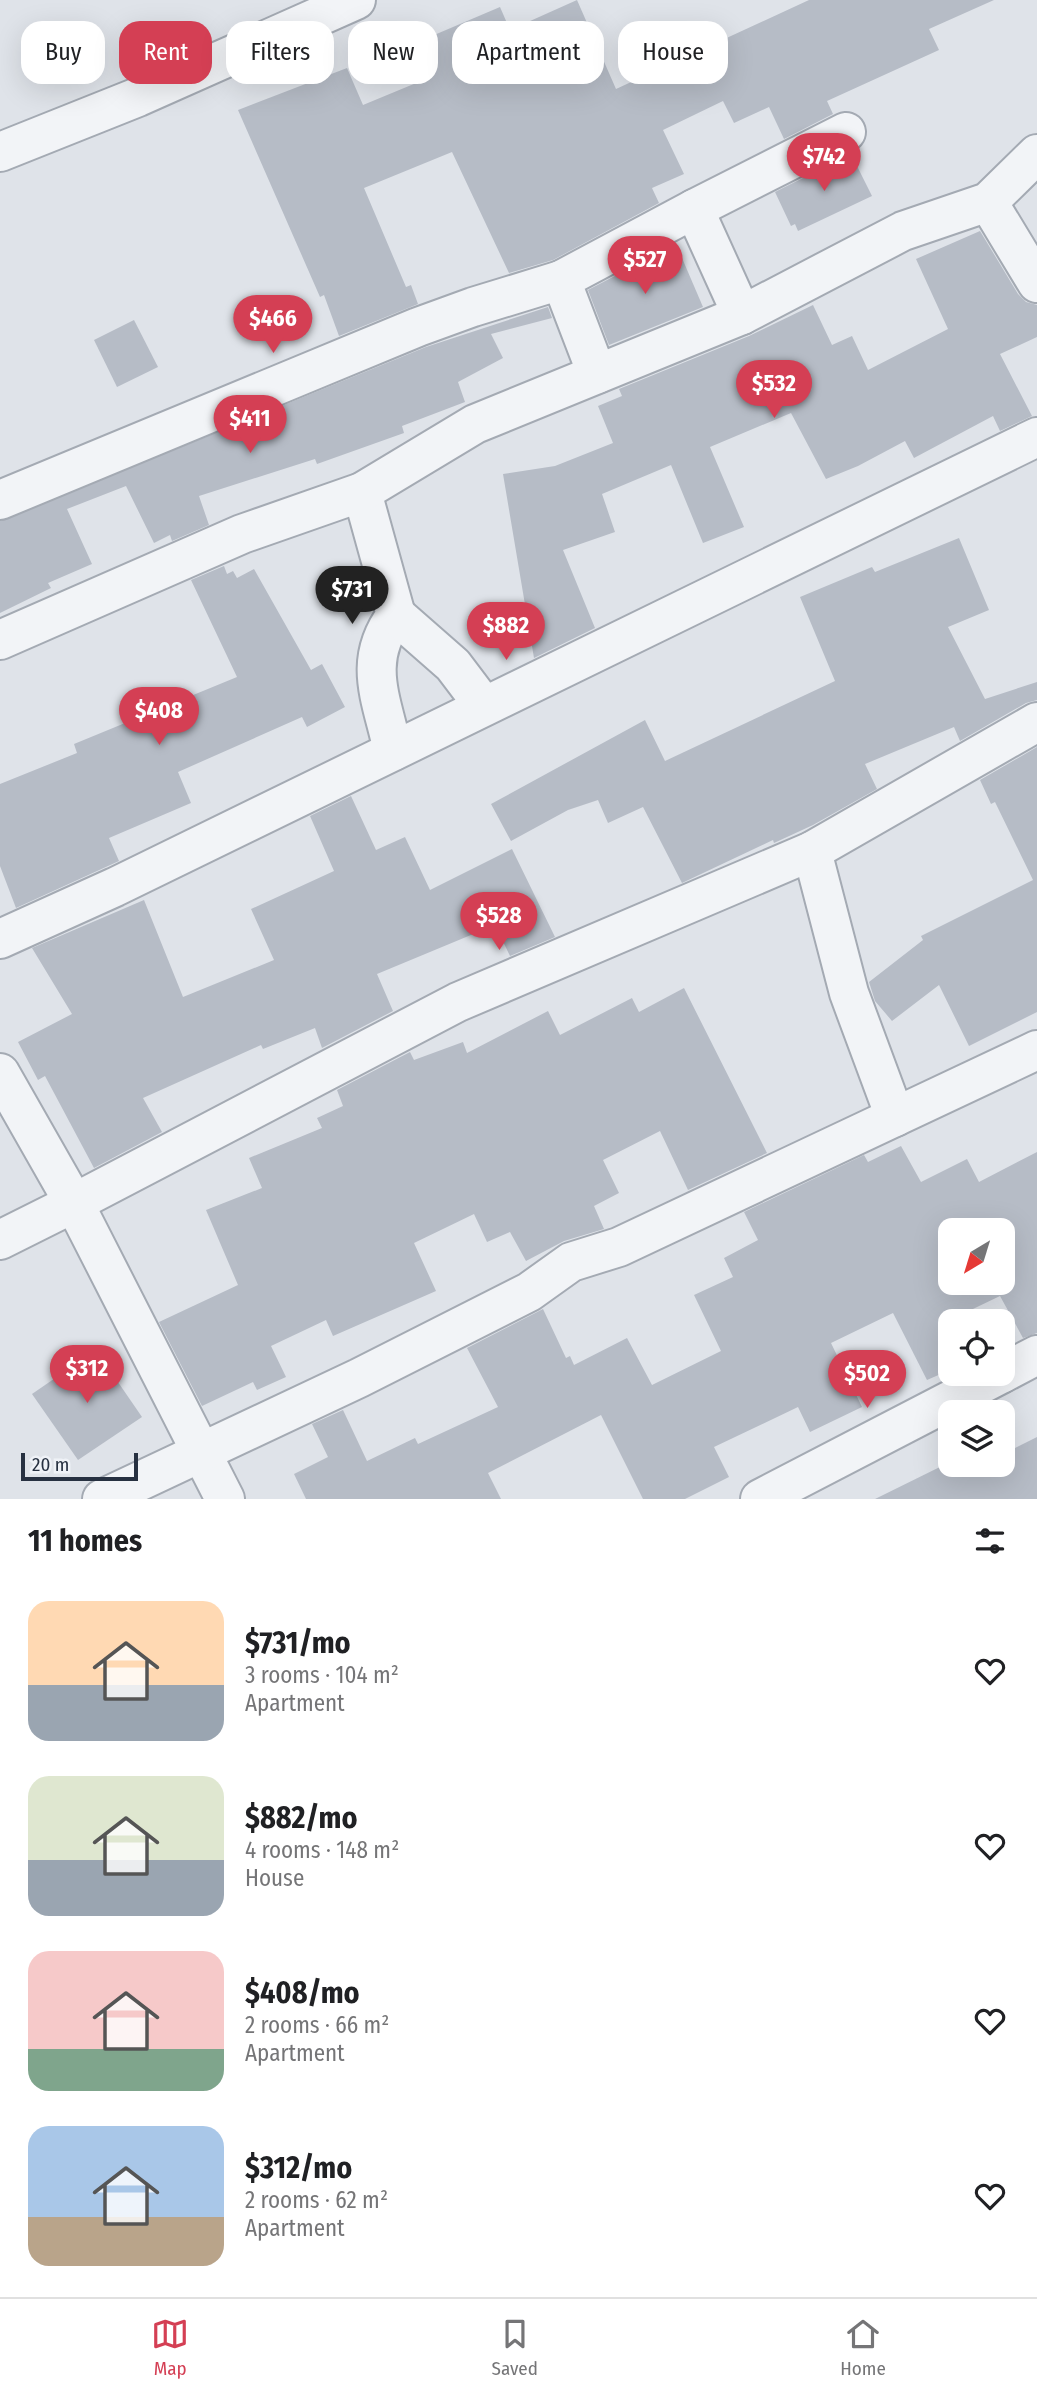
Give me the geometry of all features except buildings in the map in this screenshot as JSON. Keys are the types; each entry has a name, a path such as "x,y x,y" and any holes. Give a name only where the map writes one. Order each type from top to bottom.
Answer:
{"street":[{"path":"0,152 138,97 356,0"},
{"path":"0,500 418,327 561,280 846,132"},
{"path":"0,640 242,534 362,492 475,424 742,315 903,231 988,202 1037,154"},
{"path":"988,202 1037,283"},
{"path":"695,209 742,315"},
{"path":"561,280 597,374"},
{"path":"0,939 115,887 1037,437"},
{"path":"362,492 396,615 453,665 484,706"},
{"path":"393,751 374,664 381,635 396,615"},
{"path":"0,1240 458,1002 812,851 1037,722"},
{"path":"812,851 849,993 895,1117"},
{"path":"102,1499 359,1378 529,1292 572,1262 618,1247 1037,1050"},
{"path":"0,1073 74,1203 225,1499"},
{"path":"1015,1366 1037,1355"},
{"path":"760,1499 977,1386"}]}
